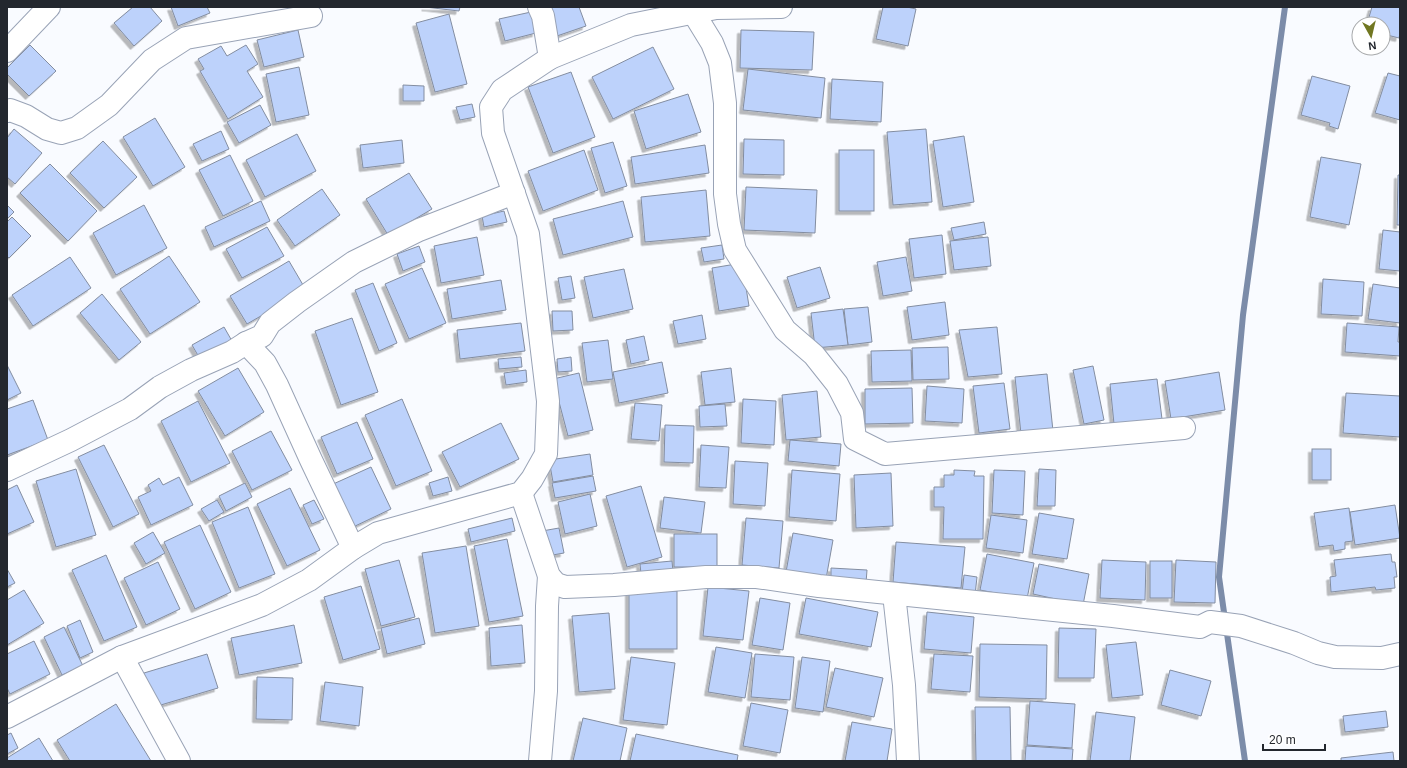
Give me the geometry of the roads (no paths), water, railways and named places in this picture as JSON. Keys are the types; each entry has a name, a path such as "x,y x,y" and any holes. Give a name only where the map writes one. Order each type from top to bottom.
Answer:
{"street":[{"path":"7,51 49,7"},
{"path":"539,7 543,16 550,58"},
{"path":"7,718 122,657 262,605 309,580 353,548 378,533 521,493 532,479 546,454 548,401 528,234 493,133 491,107 502,90 550,58 631,25 716,8 781,7"},
{"path":"693,12 712,43 720,63 725,103 725,194 729,224 735,250 785,330 814,356 837,384 852,413 855,439 885,454 1184,428"},
{"path":"7,111 10,110 26,116 47,129 61,133 77,128 109,105 152,60 186,38 311,16"},
{"path":"7,470 130,409 160,388 185,374 262,336 270,324 297,302 354,262 419,230 514,193"},
{"path":"246,343 265,364 277,385 353,548"},
{"path":"521,493 549,576 547,606 546,691 540,761"},
{"path":"549,576 556,584 565,586 614,585 706,577 757,577 819,586 1113,616 1200,627 1210,622 1241,626 1294,643 1318,653 1335,657 1382,658 1400,654"},
{"path":"894,594 904,685 908,761"},
{"path":"122,657 179,761"}],"waterway":[{"path":"1245,761 1219,577 1243,315 1285,7"}]}
